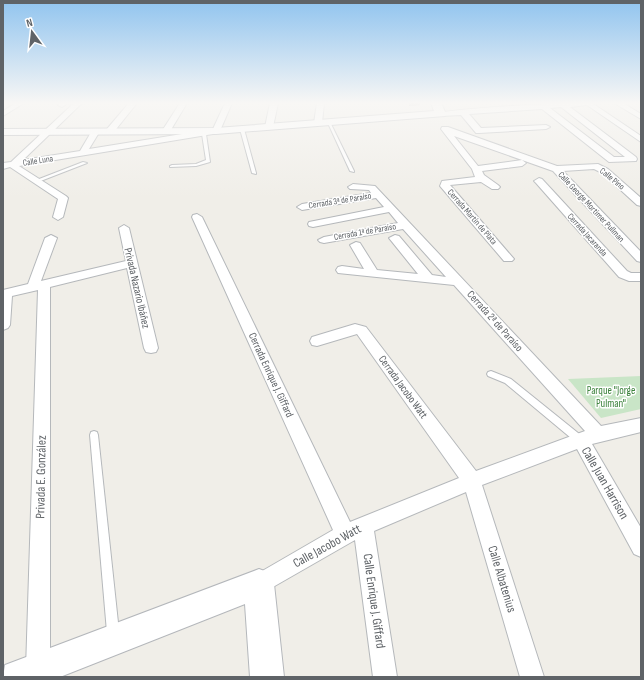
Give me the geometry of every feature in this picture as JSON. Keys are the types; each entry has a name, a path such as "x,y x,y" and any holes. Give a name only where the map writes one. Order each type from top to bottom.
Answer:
{"street":[{"path":"3,173 14,167 45,135"},
{"path":"82,154 94,135"},
{"name":"Calle Luna","path":"3,166 14,167 200,135"},
{"path":"450,135 478,173 495,187"},
{"name":"Calle George Mortimer Pullman","path":"459,135 556,169 641,259"},
{"path":"580,135 612,160 633,159 602,135"},
{"path":"478,173 522,163"},
{"name":"Calle Pino","path":"556,169 595,166 605,171 641,203"},
{"path":"14,167 63,198 58,217"},
{"name":"Cerrada Martín de Plata","path":"478,173 477,180 450,182 445,183 445,186 508,260"},
{"name":"Cerrada Jacaranda","path":"539,181 623,274 629,277 641,277"},
{"name":"Cerrada 2ª de Paraíso","path":"353,187 372,188 598,434"},
{"name":"Cerrada 3ª de Paraíso","path":"302,207 378,195"},
{"path":"313,224 390,209"},
{"name":"Cerrada Enrique J. Giffard","path":"197,217 354,530"},
{"name":"Cerrada 1ª de Paraíso","path":"324,240 406,225"},
{"name":"Privada Nazario Ibáñez","path":"124,228 151,348"},
{"name":"Privada E. González","path":"27,673 38,286 51,238"},
{"path":"395,238 428,279"},
{"path":"356,245 372,272"},
{"path":"3,325 5,294 132,263"},
{"path":"342,270 459,282"},
{"name":"Cerrada Jacobo Watt","path":"317,341 355,329 360,330 472,481"},
{"name":"Calle Jacobo Watt","path":"27,673 260,584 354,530 472,481 598,434 641,426"},
{"name":"Calle Juan Harrison","path":"581,441 641,547"},
{"name":"Calle Albatenius","path":"472,481 532,677"},
{"name":"Calle Enrique J. Giffard","path":"354,530 385,677"},
{"path":"260,584 267,677"}],"lane":[{"path":"172,166 198,164 208,161 204,135"},
{"path":"244,135 254,173"},
{"path":"330,135 352,170"},
{"path":"36,181 85,163"},
{"path":"491,374 508,381 581,441"},
{"path":"94,435 114,640"}],"green space":[{"name":"Parque \"Jorge Pulman\"","path":"641,376 641,409 601,418 568,379"}]}
